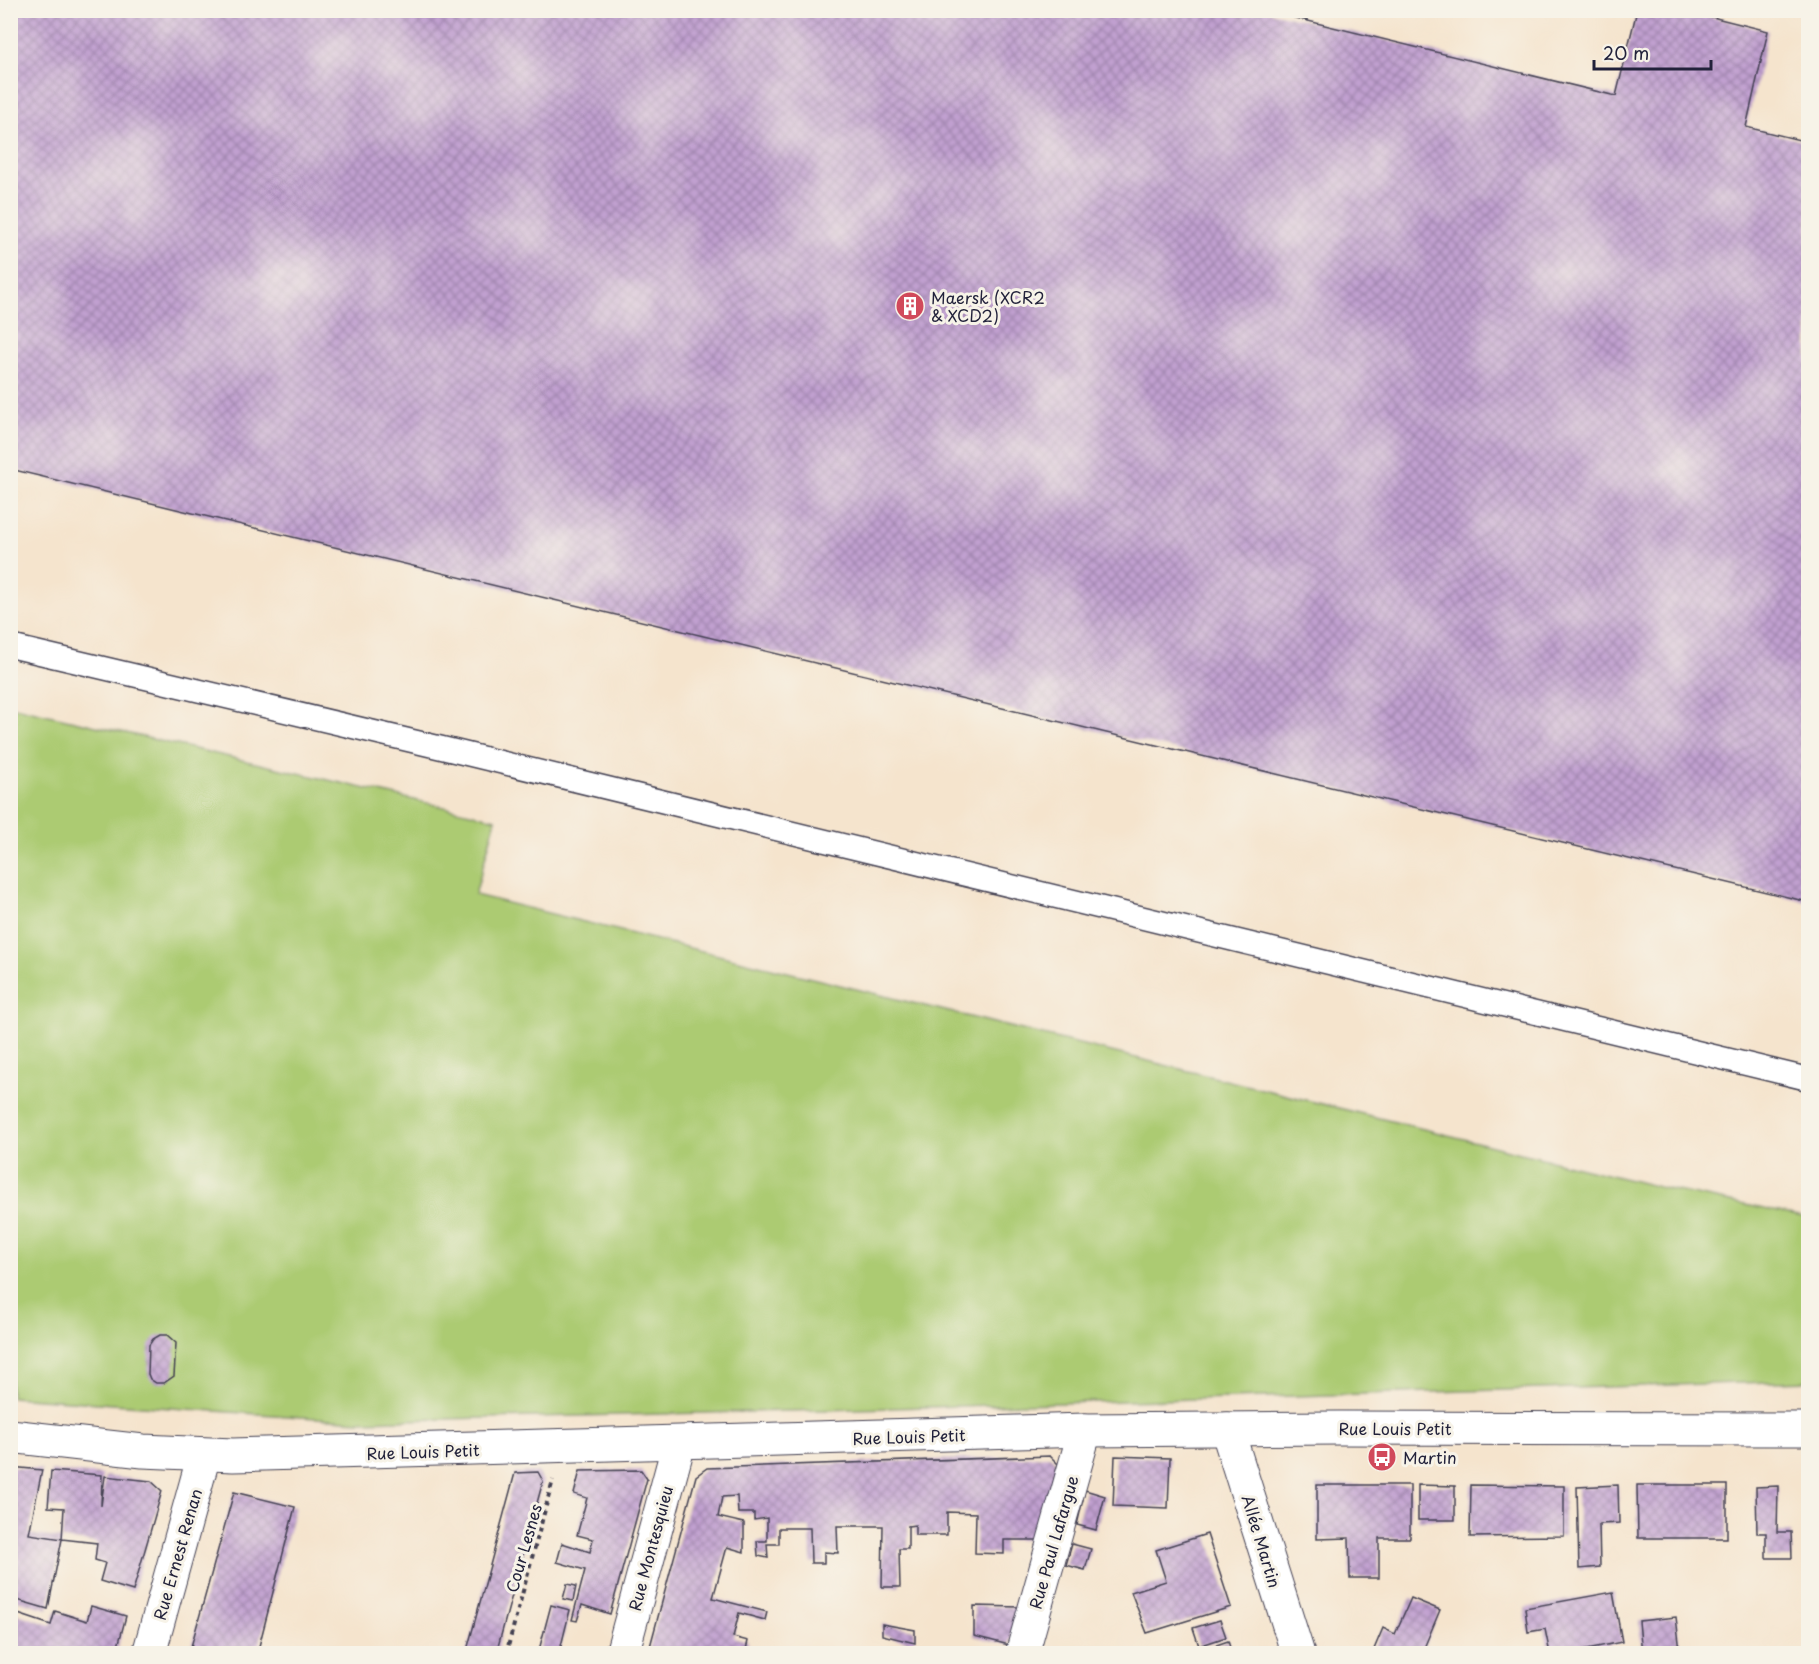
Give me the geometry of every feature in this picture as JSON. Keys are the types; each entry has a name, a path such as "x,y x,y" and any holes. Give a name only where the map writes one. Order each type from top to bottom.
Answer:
{"street":[{"name":"Rue Louis Petit","path":"10,1436 123,1450 204,1455 557,1447 1085,1430 1227,1428 1809,1429"},
{"name":"Allée Martin","path":"1227,1428 1298,1653"},
{"name":"Rue Paul Lafargue","path":"1022,1653 1085,1430"},
{"name":"Rue Montesquieu","path":"622,1653 679,1443"},
{"name":"Rue Ernest Renan","path":"149,1653 204,1455"}],"lane":[{"path":"10,646 430,745 1809,1079"}],"path":[{"name":"Cour Lesnes","path":"506,1653 552,1490 557,1447"}],"green space":[{"path":"10,706 496,819 475,895 1667,1189 1808,1218 1808,1381 791,1411 359,1421 11,1397"}],"building":[{"name":"Maersk (XCR2 & XCD2)","path":"10,10 1263,10 1616,96 1637,10 1684,10 1768,31 1746,127 1808,142 1808,902 10,469"},
{"path":"160,1335 167,1335 176,1343 174,1376 164,1383 156,1383 150,1379 148,1374 149,1345"},
{"path":"1050,1456 1058,1464 1038,1540 1004,1540 1004,1554 975,1553 976,1513 947,1512 947,1535 915,1535 915,1525 908,1526 908,1549 899,1549 900,1587 882,1587 883,1526 837,1526 838,1553 824,1552 824,1563 811,1563 810,1528 779,1528 779,1544 767,1544 768,1558 758,1556 757,1541 767,1541 767,1518 754,1520 754,1513 738,1513 737,1496 722,1497 718,1517 744,1523 744,1552 727,1547 713,1598 767,1612 765,1620 739,1613 733,1637 748,1641 745,1654 648,1654 696,1476 707,1468"},
{"path":"1115,1456 1170,1458 1168,1508 1113,1506"},
{"path":"10,1467 42,1470 29,1534 62,1539 48,1609 10,1598 12,1560 10,1559"},
{"path":"641,1470 647,1479 610,1614 582,1605 577,1621 572,1620 585,1570 557,1562 562,1543 590,1552 593,1539 577,1535 587,1498 574,1494 580,1471"},
{"path":"51,1471 102,1475 101,1506 105,1476 151,1481 162,1491 133,1591 100,1581 105,1563 95,1560 97,1543 62,1539 64,1508 48,1507"},
{"path":"538,1472 543,1481 496,1654 466,1654 515,1473"},
{"path":"1317,1485 1410,1485 1410,1538 1379,1538 1379,1578 1350,1578 1349,1538 1317,1539"},
{"path":"1418,1485 1455,1486 1455,1520 1418,1520"},
{"path":"1471,1485 1564,1486 1564,1536 1470,1537"},
{"path":"1618,1485 1619,1523 1599,1524 1600,1567 1579,1569 1577,1487"},
{"path":"1637,1485 1727,1485 1727,1538 1638,1538"},
{"path":"1778,1486 1777,1532 1791,1532 1792,1558 1766,1558 1766,1533 1757,1533 1756,1487"},
{"path":"1085,1490 1105,1496 1096,1530 1077,1525"},
{"path":"234,1492 295,1507 257,1654 189,1654"},
{"path":"1207,1534 1231,1607 1147,1633 1131,1592 1166,1581 1156,1550"},
{"path":"1072,1544 1091,1549 1085,1570 1066,1565"},
{"path":"567,1584 576,1586 573,1601 563,1599"},
{"path":"1613,1592 1622,1642 1562,1654 1550,1654 1545,1629 1528,1632 1525,1608"},
{"path":"1411,1598 1440,1610 1424,1648 1438,1654 1372,1654 1383,1628 1395,1634"},
{"path":"551,1605 570,1610 559,1654 538,1654"},
{"path":"91,1606 126,1616 116,1654 29,1654 10,1647 10,1627 15,1613 51,1625 55,1611 87,1621"},
{"path":"974,1606 1020,1607 1009,1645 974,1636"},
{"path":"1676,1617 1680,1651 1642,1654 1639,1621"},
{"path":"1220,1620 1226,1637 1199,1646 1193,1628"},
{"path":"882,1624 915,1630 915,1643 882,1635"},
{"path":"1228,1641 1232,1654 1203,1654 1202,1650"}],"place":[{"name":"Maersk (XCR2 & XCD2)","path":"910,306"},
{"name":"Martin","path":"1382,1457"}]}
